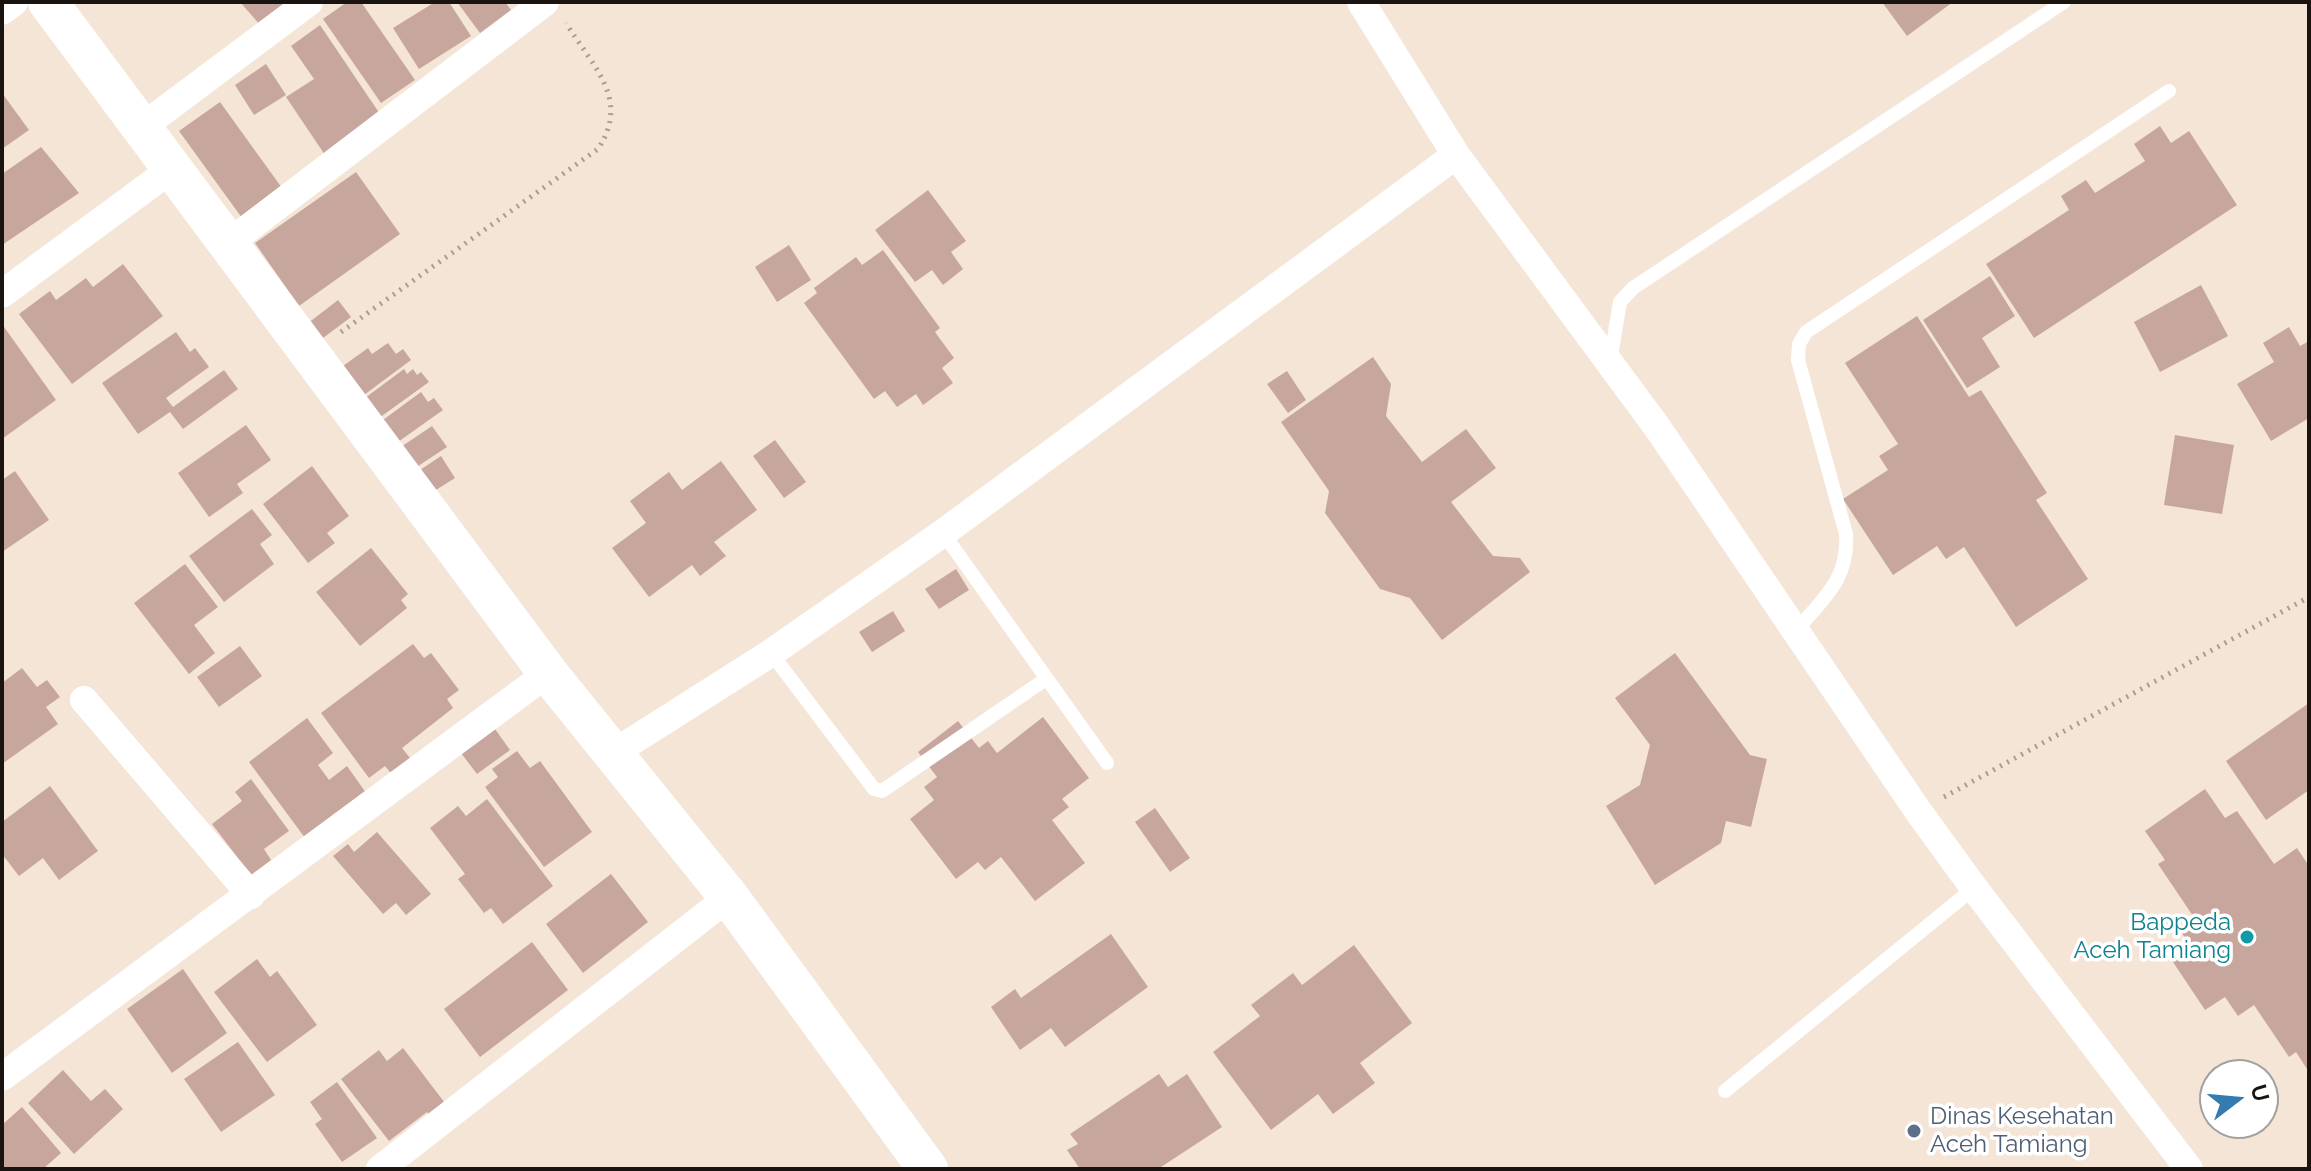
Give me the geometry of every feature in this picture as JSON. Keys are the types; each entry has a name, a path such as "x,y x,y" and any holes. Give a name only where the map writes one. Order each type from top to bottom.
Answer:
{"main road":[{"path":"57,5 142,127 548,673 615,752 729,897 928,1169"}],"street":[{"path":"2,11 14,2"},
{"path":"142,127 309,2"},
{"path":"1361,2 1456,155 1657,427 1918,811 2189,1169"},
{"path":"230,242 553,9"},
{"path":"615,752 771,653 943,533 1456,155"},
{"path":"2,294 173,168"},
{"path":"2,1077 548,673"},
{"path":"84,700 251,895"},
{"path":"380,1169 729,897"}],"lane":[{"path":"1610,362 1620,302 1633,288 2064,2"},
{"path":"1796,631 1840,576 1847,555 1846,534 1798,360 1799,344 1806,332 2169,91"},
{"path":"943,533 1107,763"},
{"path":"771,653 874,789 882,791 1046,679"},
{"path":"1725,1091 1974,888"}],"path":[{"path":"310,354 598,149 608,133 613,112 611,94 553,9"},
{"path":"1918,811 2309,597"}],"building":[{"path":"240,2 288,2 261,26"},
{"path":"347,2 361,2 415,80 381,103 323,19"},
{"path":"435,2 449,2 471,36 419,69 393,28"},
{"path":"457,2 505,2 511,10 480,33"},
{"path":"1882,2 1953,2 1907,36"},
{"path":"320,25 382,117 325,155 286,97 314,79 291,46"},
{"path":"266,64 286,95 254,115 235,85"},
{"path":"2,93 29,130 2,149"},
{"path":"220,102 282,188 242,218 179,131"},
{"path":"2160,126 2171,143 2189,131 2237,205 2034,338 1986,264 2069,210 2061,196 2086,180 2095,193 2145,161 2134,144"},
{"path":"41,147 79,193 2,245 2,174"},
{"path":"356,172 400,234 299,306 255,243"},
{"path":"928,190 966,241 951,252 963,269 943,285 932,270 915,282 875,230"},
{"path":"789,245 811,280 777,302 755,267"},
{"path":"883,250 940,328 935,332 954,358 942,368 953,383 923,405 916,394 897,407 885,391 874,399 804,303 817,293 814,288 856,257 862,265"},
{"path":"123,264 163,316 72,384 19,314 50,291 56,300 86,278 93,287"},
{"path":"1990,276 2015,316 1982,338 2000,367 1967,388 1923,320"},
{"path":"2201,285 2228,336 2160,372 2134,322"},
{"path":"338,300 351,317 319,341 307,324"},
{"path":"1917,316 1969,397 1981,390 2047,493 2036,500 2088,579 2016,627 1964,547 1946,559 1937,546 1893,575 1843,499 1888,470 1879,456 1898,444 1845,363"},
{"path":"2,324 56,400 2,439"},
{"path":"2289,327 2300,346 2309,341 2309,418 2271,441 2237,384 2274,362 2263,343"},
{"path":"176,332 190,352 195,348 209,367 166,398 173,407 224,370 238,389 183,429 170,412 138,434 102,383"},
{"path":"388,343 396,354 403,349 411,360 364,395 343,366 368,348 372,354"},
{"path":"1373,357 1391,384 1386,416 1422,462 1466,429 1496,468 1451,502 1493,556 1520,558 1530,572 1442,640 1410,598 1380,589 1325,513 1329,491 1281,422"},
{"path":"404,369 407,374 413,369 417,375 421,372 429,382 379,418 365,398"},
{"path":"1287,371 1306,400 1288,413 1267,384"},
{"path":"421,392 428,402 434,398 443,410 398,442 383,420"},
{"path":"246,425 271,460 237,484 243,493 209,517 178,473"},
{"path":"432,426 447,447 412,470 398,449"},
{"path":"2175,435 2234,445 2222,514 2164,505"},
{"path":"775,440 806,482 784,498 753,456"},
{"path":"441,456 455,478 431,493 417,472"},
{"path":"721,461 757,510 714,542 726,556 700,576 692,565 649,597 612,548 646,523 630,501 669,472 682,490"},
{"path":"312,466 349,516 327,533 335,543 308,563 263,504"},
{"path":"15,471 49,520 2,552 2,480"},
{"path":"252,509 272,535 260,544 274,564 224,602 189,556"},
{"path":"371,548 408,594 401,600 407,608 360,646 316,592"},
{"path":"185,564 218,607 194,625 215,653 189,674 134,603"},
{"path":"956,569 969,590 939,609 925,589"},
{"path":"893,611 905,631 872,652 859,632"},
{"path":"413,644 424,658 431,653 459,690 447,699 453,708 402,748 414,763 394,777 385,766 369,778 321,713"},
{"path":"240,646 262,676 219,707 197,677"},
{"path":"1675,653 1750,755 1767,759 1751,827 1726,821 1721,843 1655,885 1606,806 1640,785 1650,745 1615,698"},
{"path":"22,668 37,687 47,680 60,697 46,707 58,724 2,764 2,683"},
{"path":"2309,703 2309,790 2266,820 2226,761"},
{"path":"1043,717 1089,778 1062,799 1069,807 1052,820 1085,863 1035,901 1001,857 985,870 978,862 956,879 910,819 934,800 924,787 937,777 918,752 958,721 979,748 988,741 997,753"},
{"path":"307,718 333,753 318,765 329,780 347,766 369,797 308,842 249,762"},
{"path":"495,729 510,750 477,774 461,753"},
{"path":"517,751 530,768 540,761 592,832 544,867 485,787 498,777 492,769"},
{"path":"251,779 289,831 264,849 271,860 251,875 212,824 242,801 235,792"},
{"path":"50,786 98,851 59,880 43,858 19,876 2,854 2,822"},
{"name":"Bappeda Aceh Tamiang","path":"2205,789 2225,818 2237,811 2274,864 2297,848 2309,866 2309,1072 2296,1052 2289,1057 2254,1005 2238,1016 2225,997 2205,1010 2171,959 2190,945 2179,929 2195,919 2158,864 2165,860 2145,831"},
{"path":"487,799 553,886 503,924 491,908 484,913 458,879 465,874 430,828 458,806 466,816"},
{"path":"1155,808 1190,858 1170,872 1135,822"},
{"path":"377,832 431,894 406,915 396,903 383,914 333,856 348,844 354,852"},
{"path":"611,874 648,922 583,973 546,924"},
{"path":"1111,934 1148,987 1065,1047 1051,1028 1020,1050 991,1007 1015,989 1021,998"},
{"path":"532,942 568,990 480,1057 444,1009"},
{"path":"1354,945 1412,1023 1360,1063 1375,1083 1333,1114 1318,1094 1271,1130 1213,1052 1260,1016 1251,1005 1293,973 1302,985"},
{"path":"257,959 270,977 277,971 317,1025 267,1062 214,992"},
{"path":"183,969 227,1033 172,1073 127,1009"},
{"path":"238,1042 275,1095 221,1132 184,1079"},
{"path":"403,1048 448,1107 433,1119 427,1112 389,1141 341,1079 379,1050 387,1061"},
{"path":"63,1070 91,1101 105,1089 123,1109 74,1154 28,1103"},
{"path":"1159,1074 1168,1087 1187,1074 1222,1127 1158,1169 1080,1169 1067,1150 1078,1144 1070,1134"},
{"path":"337,1082 377,1138 342,1162 315,1124 322,1119 310,1102"},
{"path":"22,1107 61,1153 43,1169 2,1169 2,1125"}],"place":[{"name":"Bappeda Aceh Tamiang","path":"2247,937"},
{"name":"Dinas Kesehatan Aceh Tamiang","path":"1914,1131"}]}
